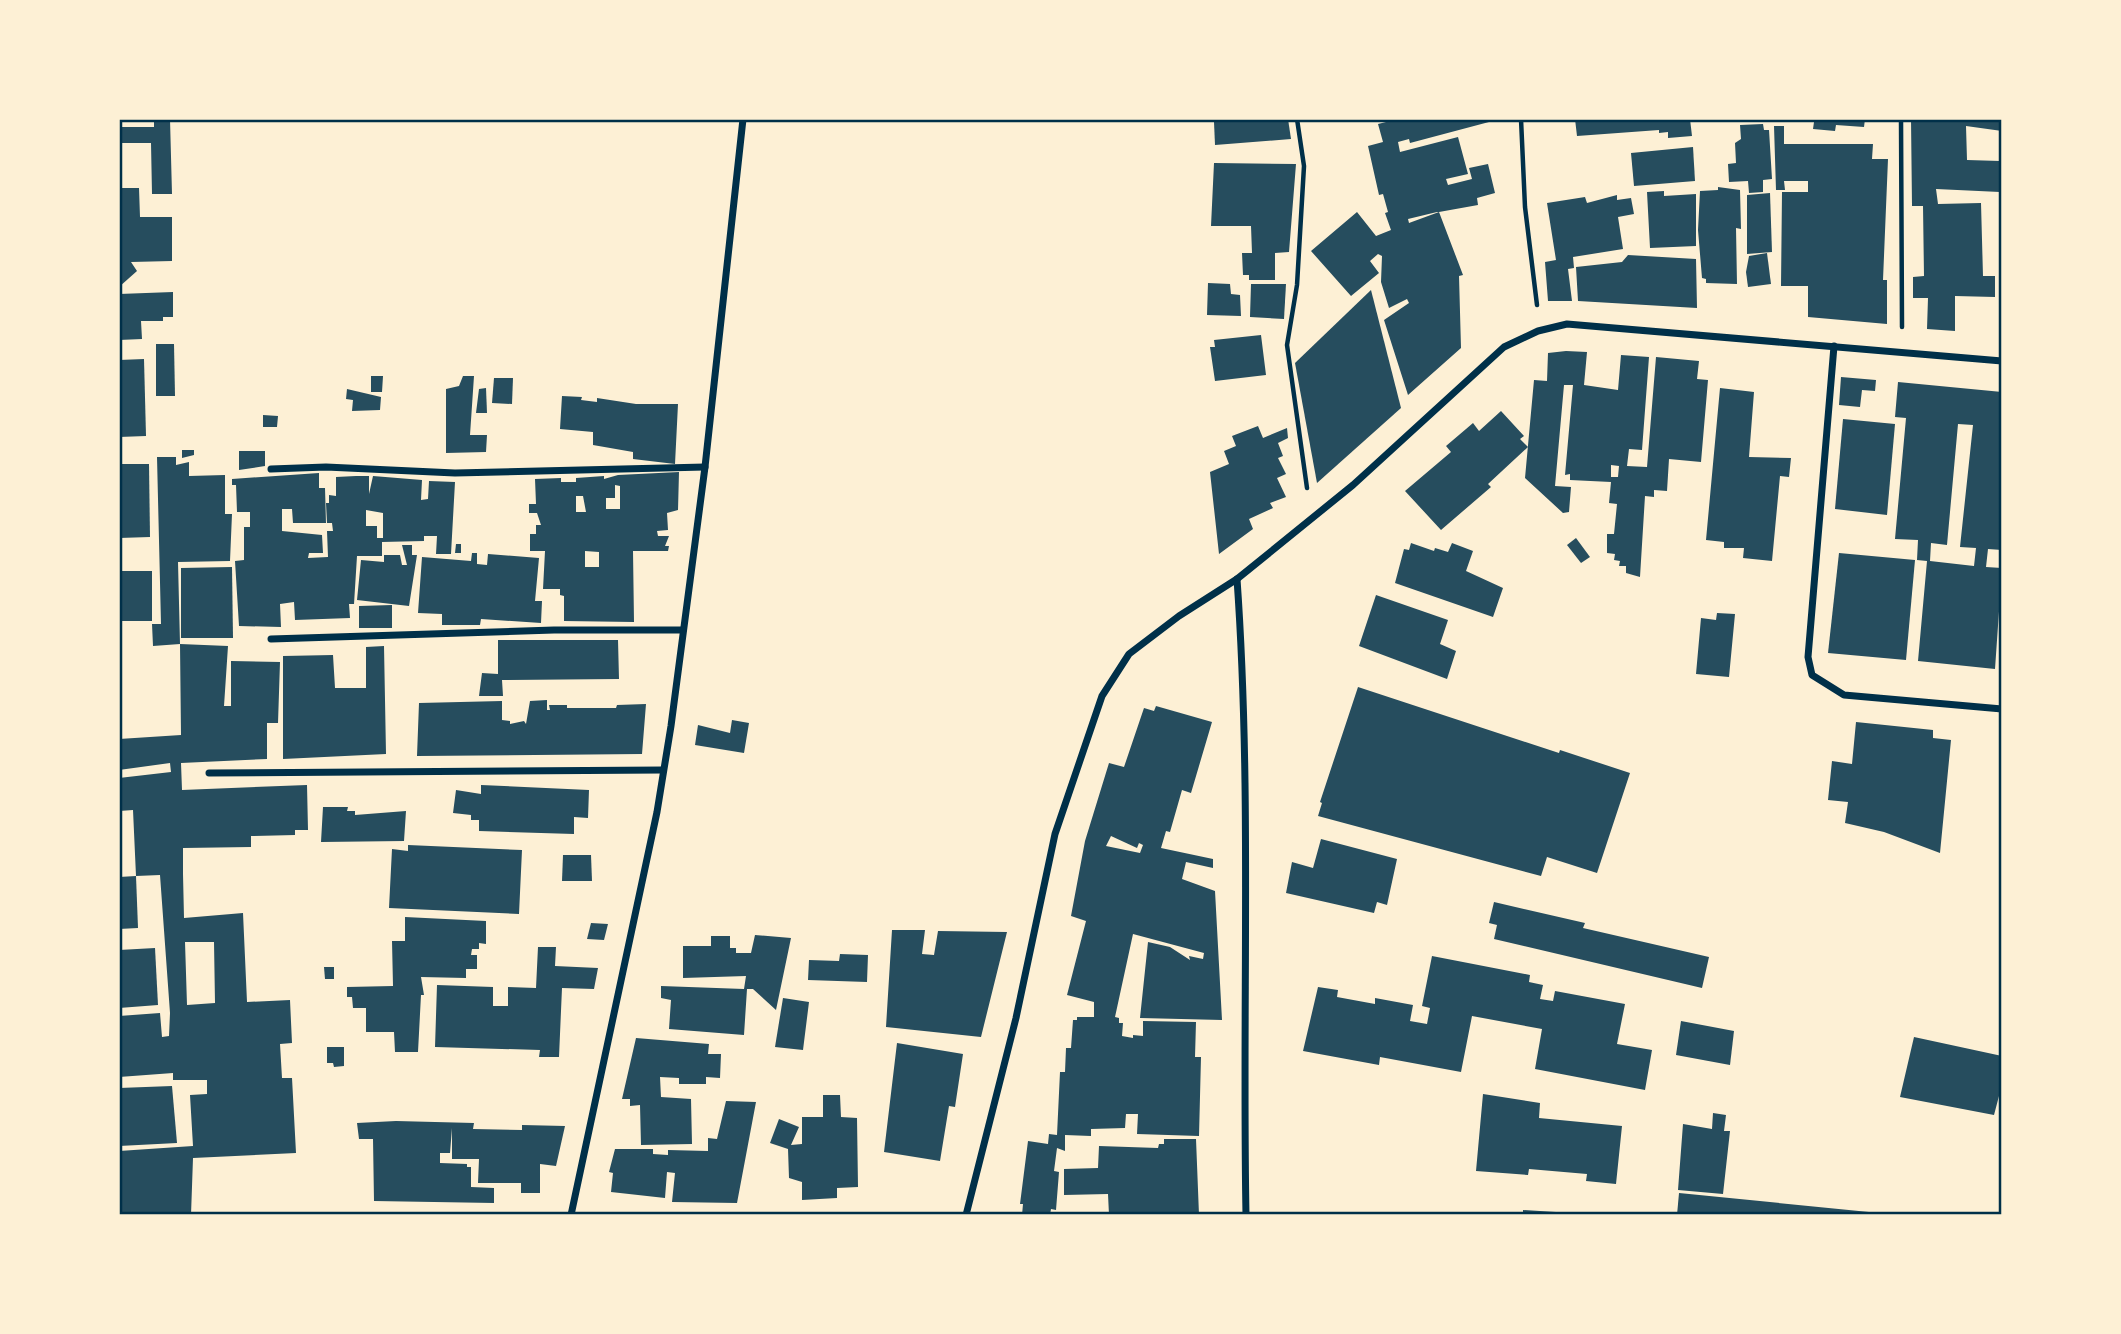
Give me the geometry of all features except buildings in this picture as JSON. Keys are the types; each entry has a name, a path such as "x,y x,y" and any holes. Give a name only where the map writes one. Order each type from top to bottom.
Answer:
{"street":[{"path":"571,1215 663,770 705,467 743,119"},
{"path":"966,1215 1016,1018 1055,834 1102,695 1129,654 1179,616 1237,579 1353,485 1504,347 1540,331 1567,324 2002,362"},
{"path":"1834,346 1808,657 1812,675 1844,695 2002,709"},
{"path":"271,470 326,467 455,473 705,467"},
{"path":"1237,579 1244,685 1247,880 1244,1078 1246,1215"},
{"path":"271,639 554,630 683,630"},
{"path":"209,773 663,770"}],"path":[{"path":"1297,119 1304,180 1297,285 1287,345 1305,482 1315,515"},
{"path":"1521,119 1525,207 1540,331"},
{"path":"1901,119 1901,352"}]}
